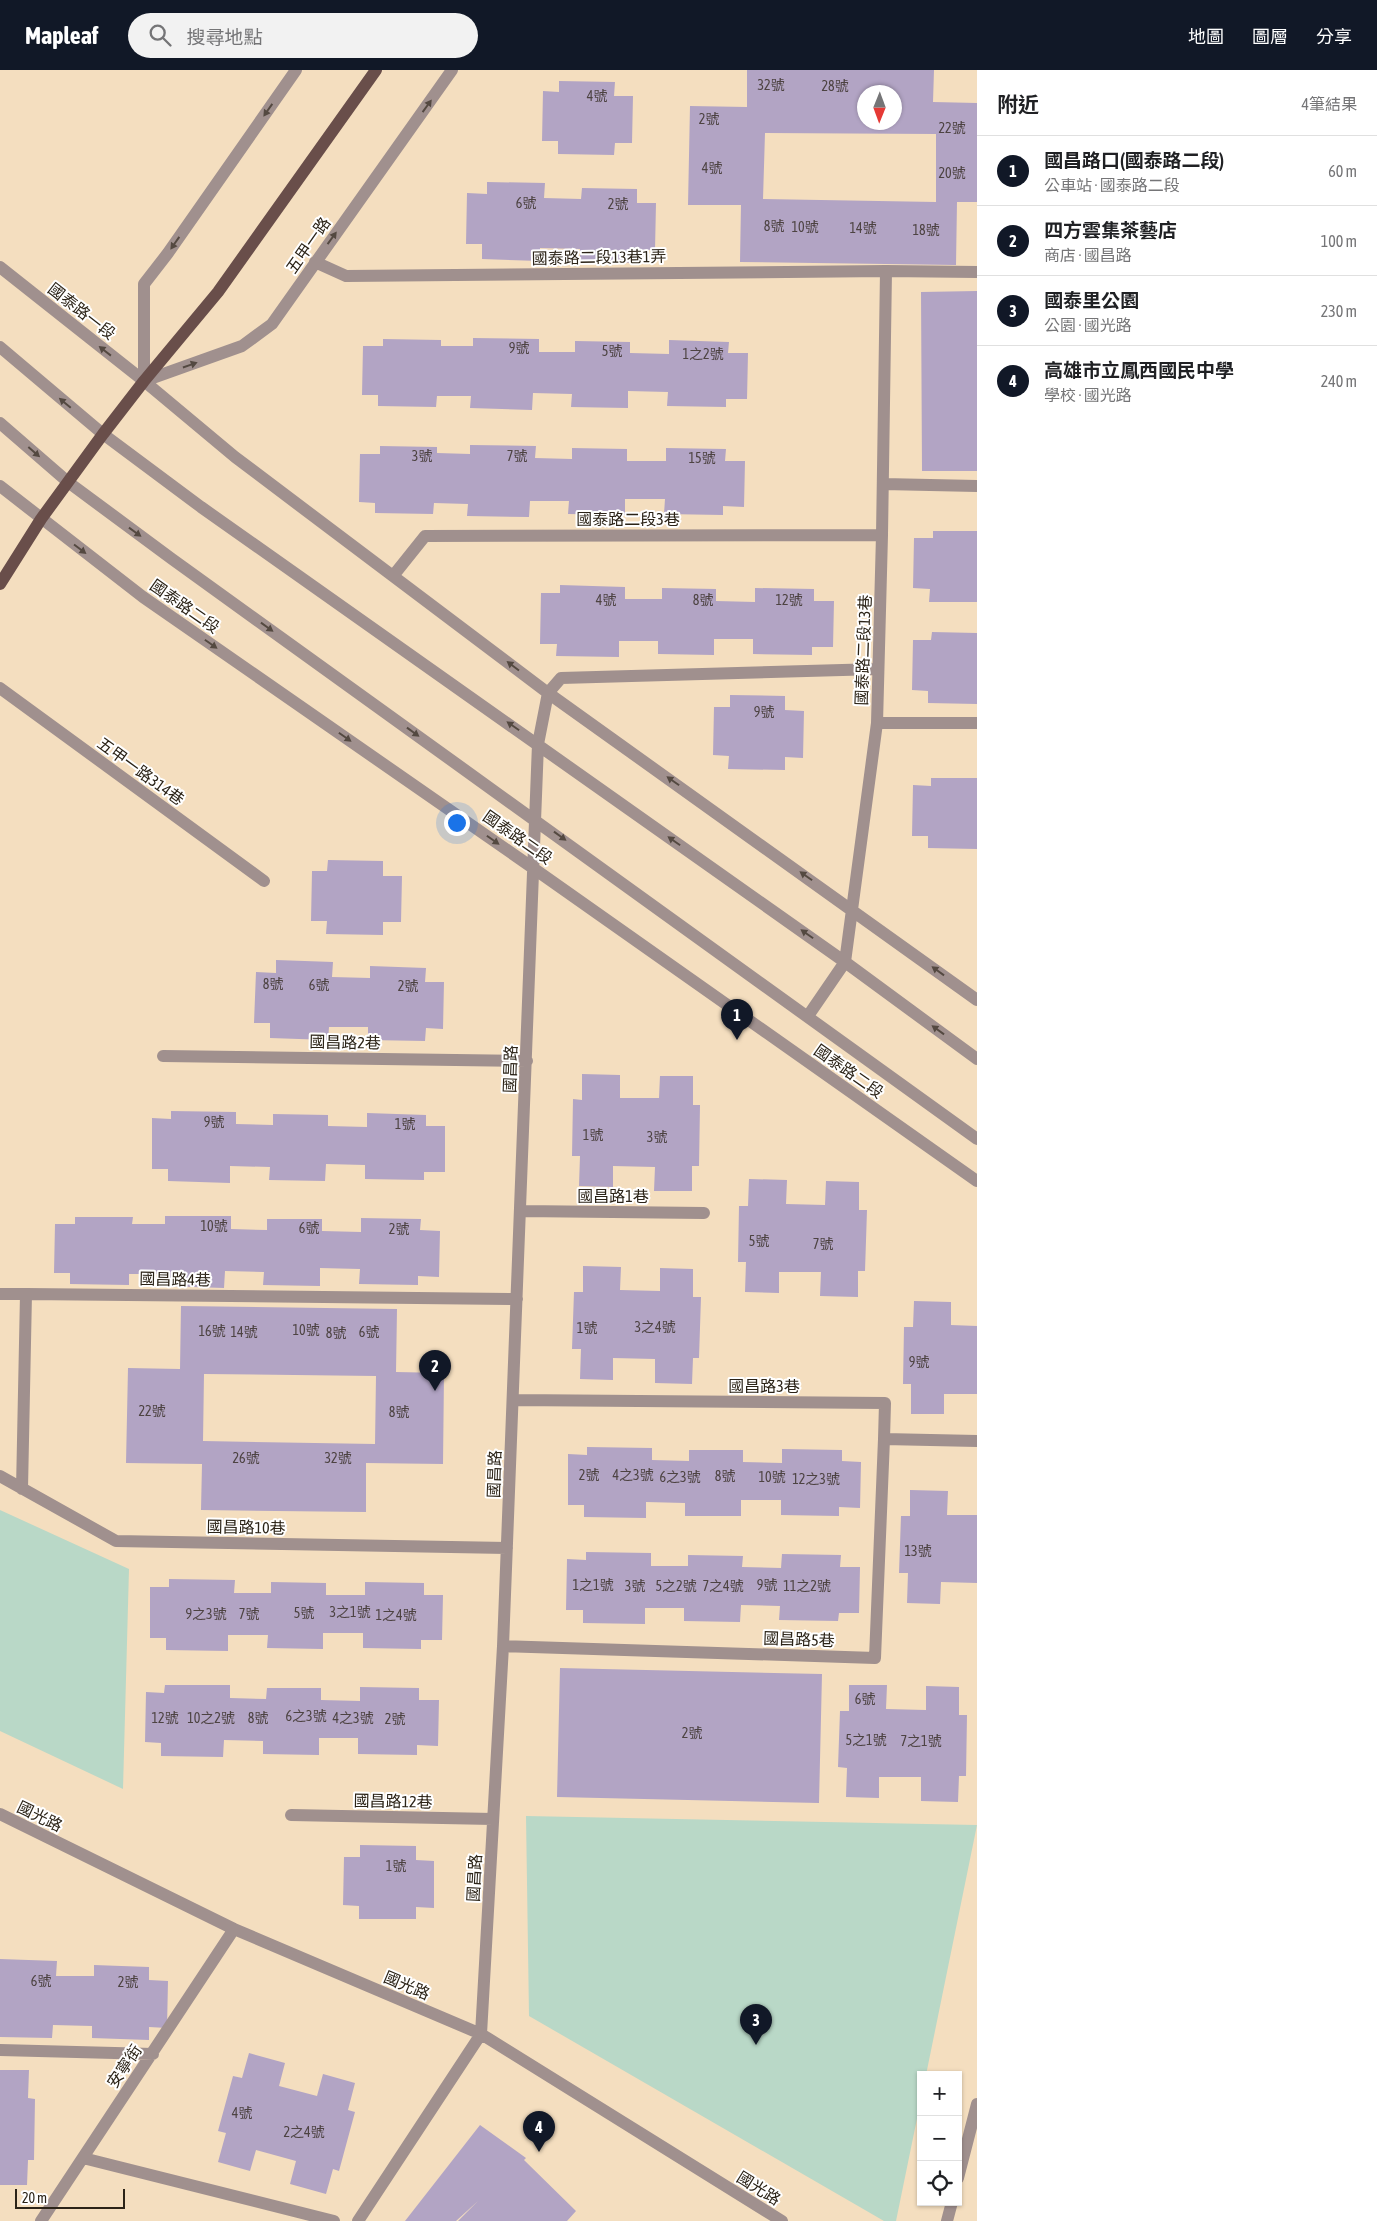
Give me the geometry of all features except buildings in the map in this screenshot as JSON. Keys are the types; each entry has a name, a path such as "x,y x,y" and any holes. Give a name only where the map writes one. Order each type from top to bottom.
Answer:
{"main road":[{"path":"0,584 41,520 102,434 218,292 376,70"}],"street":[{"path":"296,70 174,245 144,284 144,381 235,457 548,693 852,908 977,1000"},
{"name":"五甲一路","path":"144,381 242,346 272,324 452,70"},
{"name":"國泰路二段13巷1弄","path":"315,262 346,276 886,271 977,272"},
{"name":"國泰路一段","path":"0,267 144,381"},
{"name":"國泰路二段13巷","path":"808,1016 845,962 877,723 886,271"},
{"path":"0,347 102,434 208,512 845,962 977,1059"},
{"path":"0,423 68,482"},
{"name":"國泰路二段","path":"68,482 977,1139"},
{"path":"883,484 977,486"},
{"path":"0,486 41,520"},
{"name":"國泰路二段","path":"41,520 143,597 533,868 977,1181"},
{"name":"國泰路二段3巷","path":"393,576 425,536 882,535"},
{"path":"548,693 561,678 878,669"},
{"name":"五甲一路314巷","path":"0,688 264,881"},
{"name":"國昌路","path":"358,2221 481,2034 503,1646 538,744 548,693"},
{"path":"877,723 977,723"},
{"name":"國昌路2巷","path":"163,1056 527,1061"},
{"name":"國昌路1巷","path":"520,1212 704,1213"},
{"name":"國昌路4巷","path":"0,1294 517,1299"},
{"path":"22,1489 26,1294"},
{"name":"國昌路3巷","path":"513,1400 885,1403 884,1439"},
{"path":"884,1439 977,1441"},
{"name":"國昌路5巷","path":"503,1646 875,1658 884,1439"},
{"name":"國昌路10巷","path":"0,1476 116,1541 507,1548"},
{"name":"國光路","path":"0,1815 234,1928 481,2034 782,2221"},
{"name":"國昌路12巷","path":"291,1815 494,1819"},
{"name":"安寧街","path":"41,2221 234,1928"},
{"path":"0,2050 152,2054"},
{"path":"962,2162 977,2104"},
{"path":"83,2158 334,2221"},
{"path":"947,2221 951,2206"}],"green space":[{"path":"0,1510 129,1569 123,1789 0,1731"},
{"path":"526,1816 977,1825 927,2071 917,2071 917,2119 896,2221 884,2221 529,2016"}],"place":[{"name":"國昌路口(國泰路二段)","path":"737,1040"},
{"name":"四方雲集茶藝店","path":"435,1391"},
{"name":"國泰里公園","path":"756,2045"},
{"name":"高雄市立鳳西國民中學","path":"539,2152"}]}
